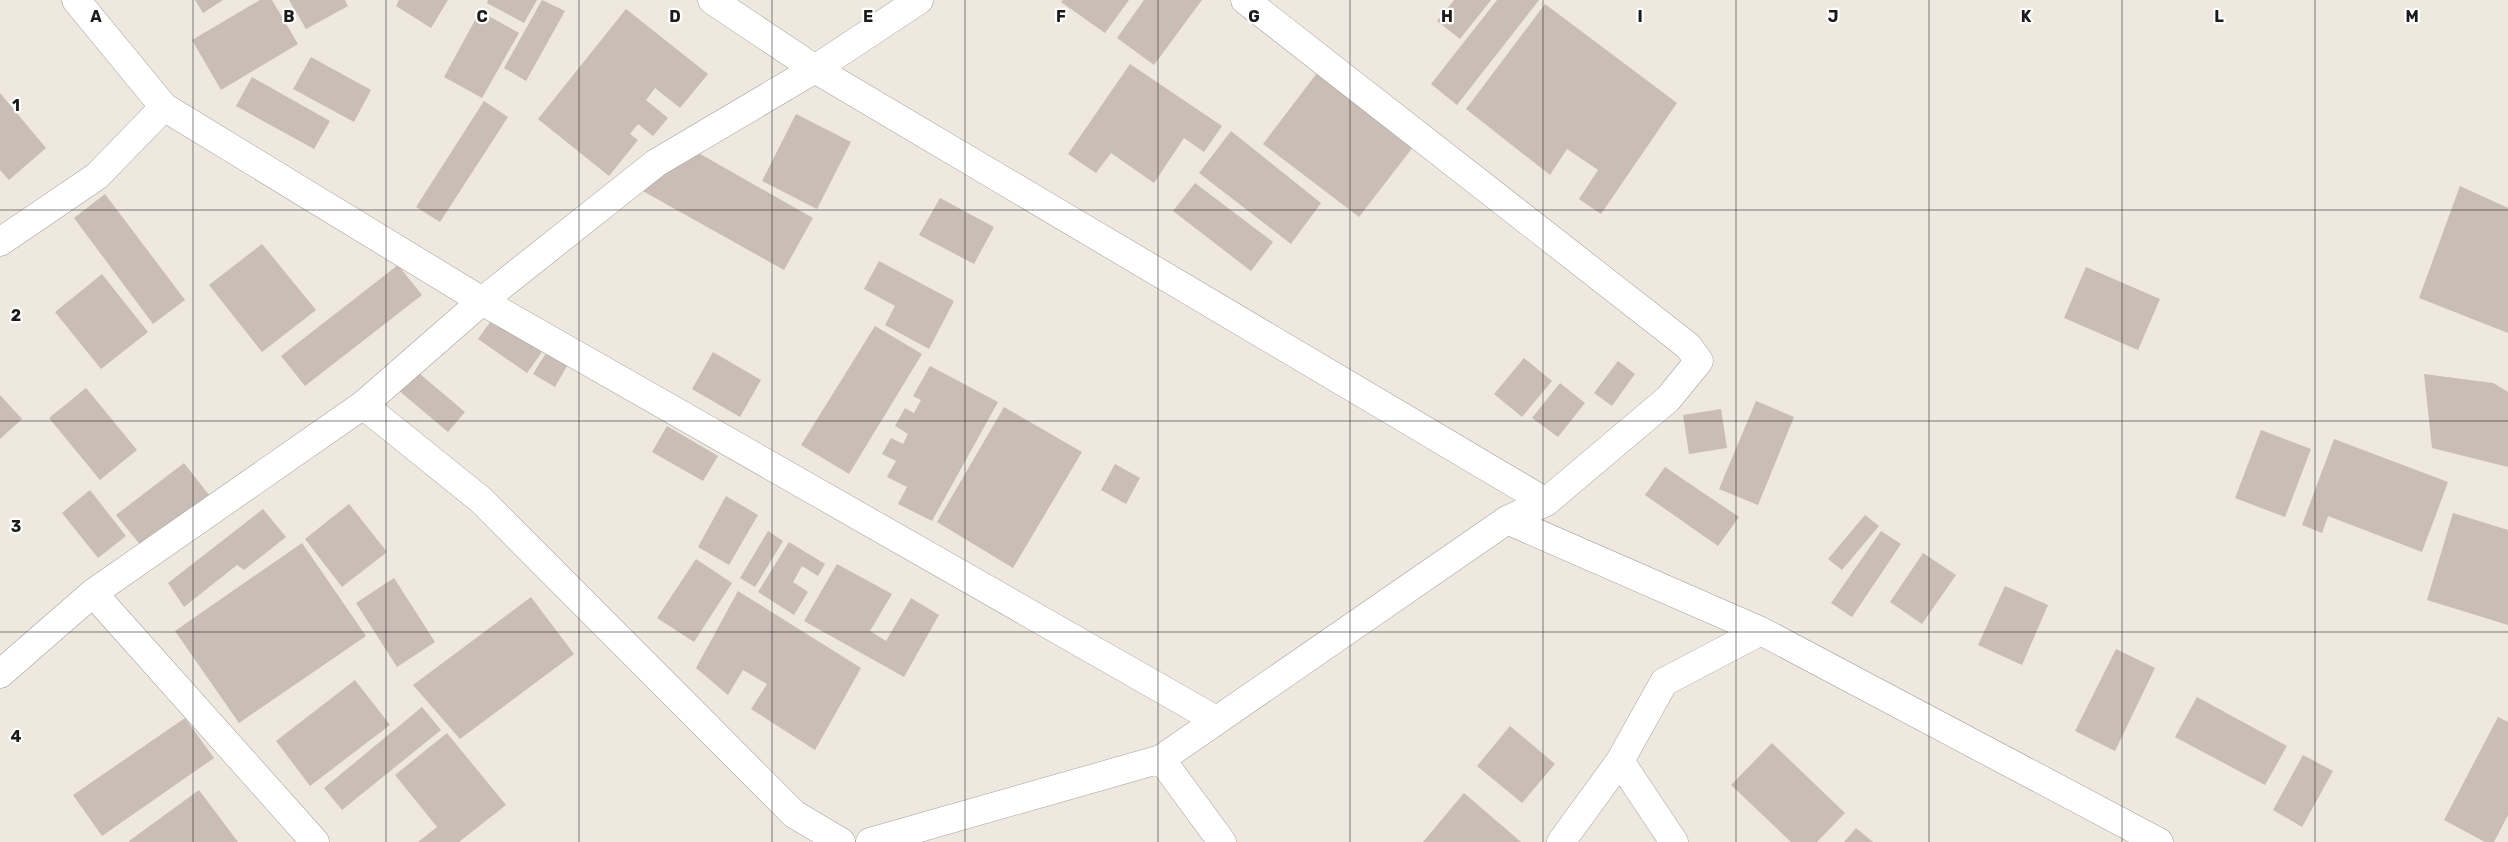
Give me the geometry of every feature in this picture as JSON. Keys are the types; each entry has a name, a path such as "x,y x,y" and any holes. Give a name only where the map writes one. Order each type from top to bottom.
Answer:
{"street":[{"path":"76,0 164,107 482,301 1216,720"},
{"path":"712,0 815,70 1546,502"},
{"path":"0,674 93,593 363,406 482,301 656,163 815,70 919,0"},
{"path":"870,842 1161,759 1506,520 1546,502 1668,399 1699,361 1688,346 1245,0"},
{"path":"0,242 96,176 164,107"},
{"path":"363,406 481,500 794,814 841,842"},
{"path":"1506,520 1761,631 2158,842"},
{"path":"93,593 316,842"},
{"path":"1561,842 1620,761 1664,682 1761,631"},
{"path":"1161,759 1222,842"},
{"path":"1620,761 1674,842"}],"building":[{"path":"195,0 223,0 203,13"},
{"path":"260,0 272,0 298,44 221,90 192,40"},
{"path":"289,0 345,0 348,6 306,29"},
{"path":"399,0 448,0 431,28 396,6"},
{"path":"488,0 537,0 524,23 487,3"},
{"path":"542,0 565,11 526,81 504,68"},
{"path":"1063,0 1129,0 1105,33 1061,2"},
{"path":"1144,0 1202,0 1154,65 1117,38"},
{"path":"1454,0 1491,0 1460,39 1437,21"},
{"path":"1497,0 1539,0 1457,105 1431,84"},
{"path":"1545,4 1677,103 1601,214 1579,199 1598,170 1567,149 1550,175 1466,109"},
{"path":"626,9 708,74 680,108 655,88 646,100 668,118 653,136 638,124 630,134 638,140 609,176 538,119"},
{"path":"480,11 519,33 482,98 444,77"},
{"path":"311,57 371,90 354,122 293,89"},
{"path":"1130,64 1222,126 1204,152 1184,138 1154,183 1111,153 1096,173 1068,154"},
{"path":"1317,73 1413,147 1359,217 1263,144"},
{"path":"252,77 330,121 314,149 236,106"},
{"path":"0,93 46,148 9,180 0,170"},
{"path":"484,101 508,117 440,222 416,207"},
{"path":"796,114 851,142 817,209 762,181"},
{"path":"1231,131 1321,203 1291,244 1199,173"},
{"path":"695,151 813,218 784,270 641,190"},
{"path":"1195,183 1273,242 1251,271 1173,211"},
{"path":"2460,186 2508,208 2508,333 2419,298"},
{"path":"105,194 185,300 153,324 74,218"},
{"path":"940,198 994,227 974,264 919,235"},
{"path":"262,244 316,310 262,352 209,285"},
{"path":"879,261 954,301 929,349 885,325 895,306 864,289"},
{"path":"398,265 422,295 305,386 281,356"},
{"path":"2086,267 2160,299 2138,350 2064,318"},
{"path":"102,274 148,332 101,369 55,312"},
{"path":"493,318 542,352 527,373 478,339"},
{"path":"875,326 922,354 849,474 801,445"},
{"path":"713,352 761,380 740,417 692,389"},
{"path":"546,353 567,366 555,387 533,374"},
{"path":"1524,358 1552,381 1522,417 1494,394"},
{"path":"1618,361 1635,374 1612,406 1594,393"},
{"path":"930,366 998,402 932,521 898,504 907,487 887,477 896,461 882,454 891,438 903,444 908,434 895,426 905,408 914,413 921,400 913,396"},
{"path":"414,369 465,412 448,432 397,389"},
{"path":"2424,374 2493,383 2508,392 2508,467 2432,448"},
{"path":"1560,383 1585,403 1558,437 1532,418"},
{"path":"86,388 137,450 100,480 49,418"},
{"path":"0,395 22,419 0,439"},
{"path":"1756,401 1794,417 1758,505 1719,489"},
{"path":"1004,407 1082,452 1013,568 937,522"},
{"path":"1721,409 1727,448 1689,454 1683,415"},
{"path":"667,426 718,456 703,481 652,452"},
{"path":"2261,430 2311,449 2285,517 2235,498"},
{"path":"2334,439 2448,482 2422,552 2328,516 2322,533 2302,525"},
{"path":"184,463 209,495 142,547 116,515"},
{"path":"1115,464 1140,478 1126,504 1101,490"},
{"path":"1665,467 1739,517 1718,546 1645,495"},
{"path":"90,490 126,536 98,558 62,513"},
{"path":"726,496 758,515 729,565 698,547"},
{"path":"349,504 387,552 342,587 305,539"},
{"path":"263,509 286,537 244,570 237,565 184,607 168,583"},
{"path":"2453,513 2508,530 2508,625 2427,600"},
{"path":"1865,515 1879,526 1842,570 1828,559"},
{"path":"768,531 783,541 755,587 740,578"},
{"path":"1881,531 1901,544 1852,617 1831,603"},
{"path":"789,542 825,564 818,576 802,566 793,582 808,592 794,615 758,592"},
{"path":"302,543 366,636 239,723 175,631"},
{"path":"1923,553 1956,575 1922,624 1890,602"},
{"path":"696,559 732,583 694,642 657,618"},
{"path":"837,564 892,594 870,631 886,641 911,598 939,615 904,677 804,621"},
{"path":"394,578 435,642 397,667 356,603"},
{"path":"2005,586 2048,605 2022,665 1978,645"},
{"path":"738,591 861,668 815,750 751,709 767,684 743,670 728,695 696,668"},
{"path":"531,597 574,654 460,739 413,685"},
{"path":"2116,649 2155,668 2115,751 2075,731"},
{"path":"355,680 390,725 310,786 276,741"},
{"path":"2197,697 2287,746 2265,785 2175,737"},
{"path":"422,707 441,730 342,810 324,788"},
{"path":"2498,717 2508,722 2508,815 2494,842 2485,842 2444,820"},
{"path":"185,718 214,758 102,836 73,795"},
{"path":"1510,726 1555,764 1522,803 1477,766"},
{"path":"447,733 506,805 459,842 418,842 437,827 395,775"},
{"path":"1772,743 1845,813 1817,842 1791,842 1731,785"},
{"path":"2303,755 2333,771 2302,827 2273,810"},
{"path":"199,790 238,842 129,841"},
{"path":"1464,793 1521,842 1423,842"},
{"path":"1856,828 1873,842 1844,842"}]}
